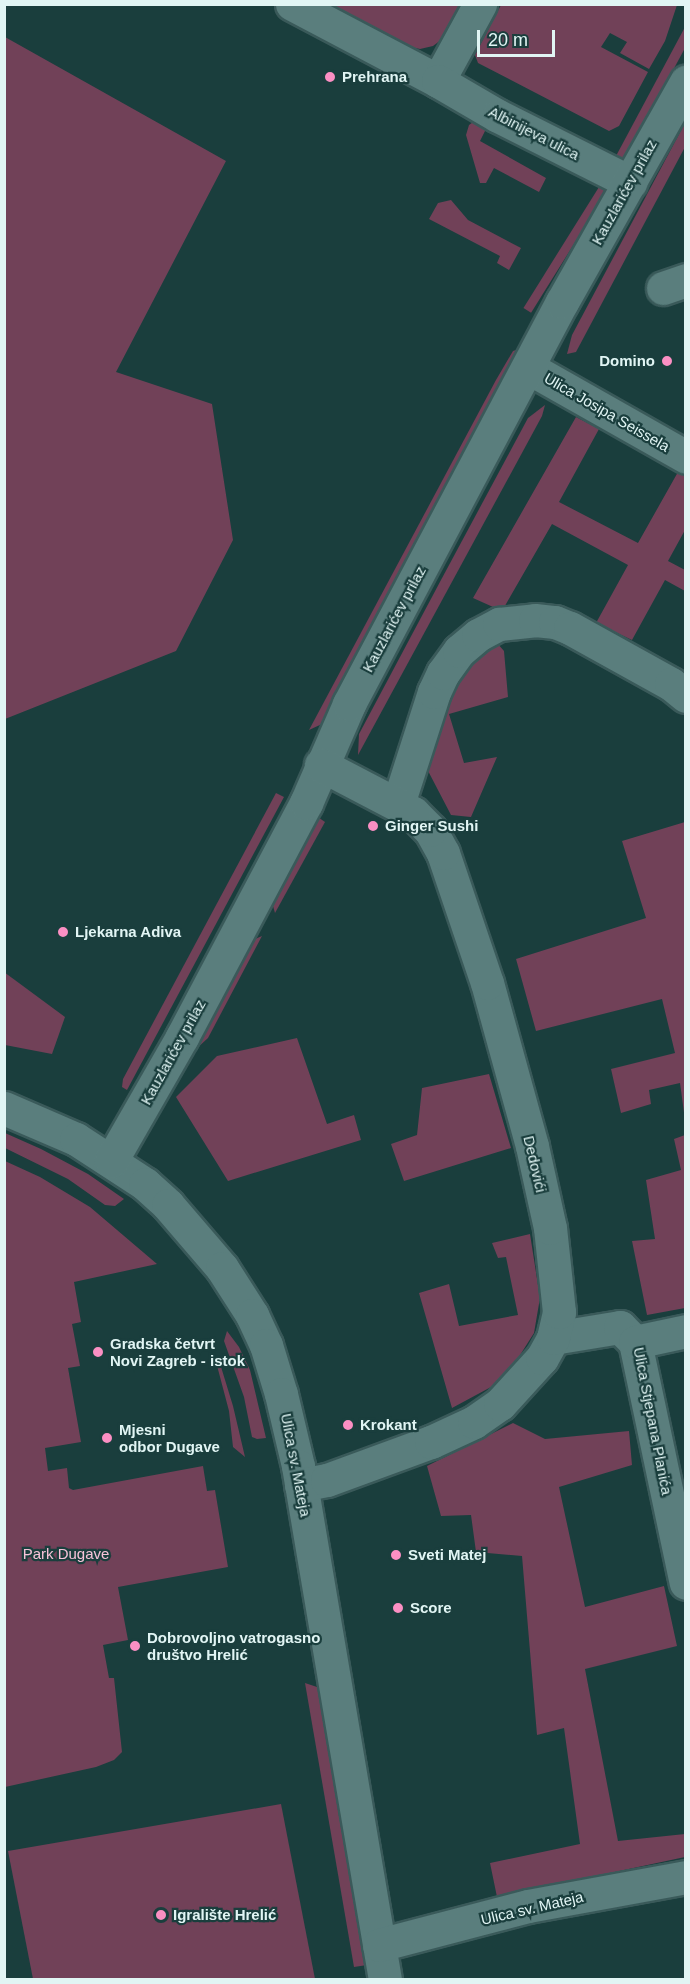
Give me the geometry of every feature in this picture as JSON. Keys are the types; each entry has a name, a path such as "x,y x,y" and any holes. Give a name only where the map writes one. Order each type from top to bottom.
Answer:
{"street":[{"name":"Albinijeva ulica","path":"292,4 438,81 498,116 630,182"},
{"path":"438,81 480,4"},
{"name":"Kauzlarićev prilaz","path":"111,1161 182,1037 301,813 338,724 686,82"},
{"name":"Ulica Josipa Seissela","path":"529,368 686,457"},
{"path":"398,804 434,692 443,673 459,651 478,635 499,624 535,620 555,622 671,684 686,696"},
{"name":"Dedovići","path":"301,1485 327,1480 390,1458 474,1422 500,1404 523,1381 554,1338 559,1312 549,1228 532,1146 487,983 443,853 430,830 398,804 321,765"},
{"name":"Ulica sv. Mateja","path":"4,1108 76,1139 145,1184 168,1205 222,1268 252,1315 274,1366 301,1485 385,1980"},
{"path":"554,1338 620,1327 635,1342"},
{"name":"Ulica Stjepana Planića","path":"686,1331 635,1342 686,1583"},
{"name":"Ulica sv. Mateja","path":"379,1945 528,1906 686,1877"}],"green space":[{"path":"460,4 441,40 433,46 420,49 411,47 328,5"},
{"path":"501,5 677,5 665,41 649,69 620,53 627,42 610,33 601,47 648,72 619,126 609,131 478,63 475,55"},
{"path":"685,27 685,48 624,161 616,156"},
{"path":"5,37 226,161 116,372 212,404 233,540 176,651 5,719"},
{"path":"476,120 487,127 480,141 546,178 539,192 494,168 486,183 480,183 466,135 469,125"},
{"path":"685,123 685,147 576,352 567,354 572,335"},
{"path":"604,179 612,184 531,313 523,308"},
{"path":"451,200 468,220 521,248 509,270 497,263 500,256 429,219 438,203"},
{"path":"519,349 322,724 309,730 496,380 513,351"},
{"path":"545,405 542,416 358,755 359,734 441,580 528,418"},
{"path":"576,417 599,429 559,502 638,543 678,472 685,476 685,530 668,561 685,570 685,591 665,580 632,640 596,623 628,565 552,524 502,611 473,598"},
{"path":"497,643 504,651 508,697 449,714 464,763 497,757 471,817 451,815 426,767 454,687 474,662"},
{"path":"276,793 284,797 127,1090 122,1087 123,1079"},
{"path":"315,815 325,822 275,913 271,899"},
{"path":"685,822 685,1120 680,1083 649,1090 651,1104 621,1113 611,1069 675,1053 662,999 536,1031 516,959 646,918 622,841"},
{"path":"262,936 208,1038 183,1061 248,942"},
{"path":"4,972 65,1017 52,1054 5,1045"},
{"path":"297,1038 327,1124 354,1115 361,1140 228,1181 176,1097 217,1056"},
{"path":"489,1074 511,1148 404,1181 391,1144 417,1135 422,1088"},
{"path":"5,1133 88,1174 124,1199 115,1206 105,1205 68,1179 5,1148"},
{"path":"685,1135 685,1308 647,1315 632,1241 655,1239 646,1180 681,1170 674,1139"},
{"name":"Park Dugave","path":"5,1161 40,1177 90,1207 157,1264 74,1282 81,1322 72,1324 80,1366 68,1368 81,1442 45,1448 48,1471 67,1468 69,1488 73,1490 203,1466 207,1491 215,1490 228,1567 118,1587 128,1640 103,1645 109,1678 114,1678 122,1752 114,1760 96,1767 5,1787"},
{"path":"530,1234 540,1298 534,1333 515,1363 491,1387 452,1408 419,1293 449,1284 459,1326 518,1315 506,1257 498,1258 492,1243"},
{"path":"227,1331 239,1347 250,1370 266,1438 252,1437 244,1397 224,1341"},
{"path":"218,1357 245,1457 233,1447 229,1411 215,1358"},
{"path":"513,1423 545,1439 629,1431 632,1465 559,1487 585,1607 664,1586 677,1646 585,1669 618,1841 685,1834 685,1857 497,1897 490,1863 580,1844 564,1728 537,1735 522,1556 476,1552 471,1515 441,1516 427,1466"},
{"path":"305,1683 317,1687 320,1695 367,1965 354,1967"},
{"name":"Igralište Hrelić","path":"281,1804 315,1979 33,1979 8,1851"}],"place":[{"name":"Prehrana","path":"330,77"},
{"name":"Domino","path":"667,361"},
{"name":"Ginger Sushi","path":"373,826"},
{"name":"Ljekarna Adiva","path":"63,932"},
{"name":"Gradska četvrt Novi Zagreb - istok","path":"98,1352"},
{"name":"Krokant","path":"348,1425"},
{"name":"Mjesni odbor Dugave","path":"107,1438"},
{"name":"Sveti Matej","path":"396,1555"},
{"name":"Score","path":"398,1608"},
{"name":"Dobrovoljno vatrogasno društvo Hrelić","path":"135,1646"},
{"name":"Igralište Hrelić","path":"161,1915"}]}
